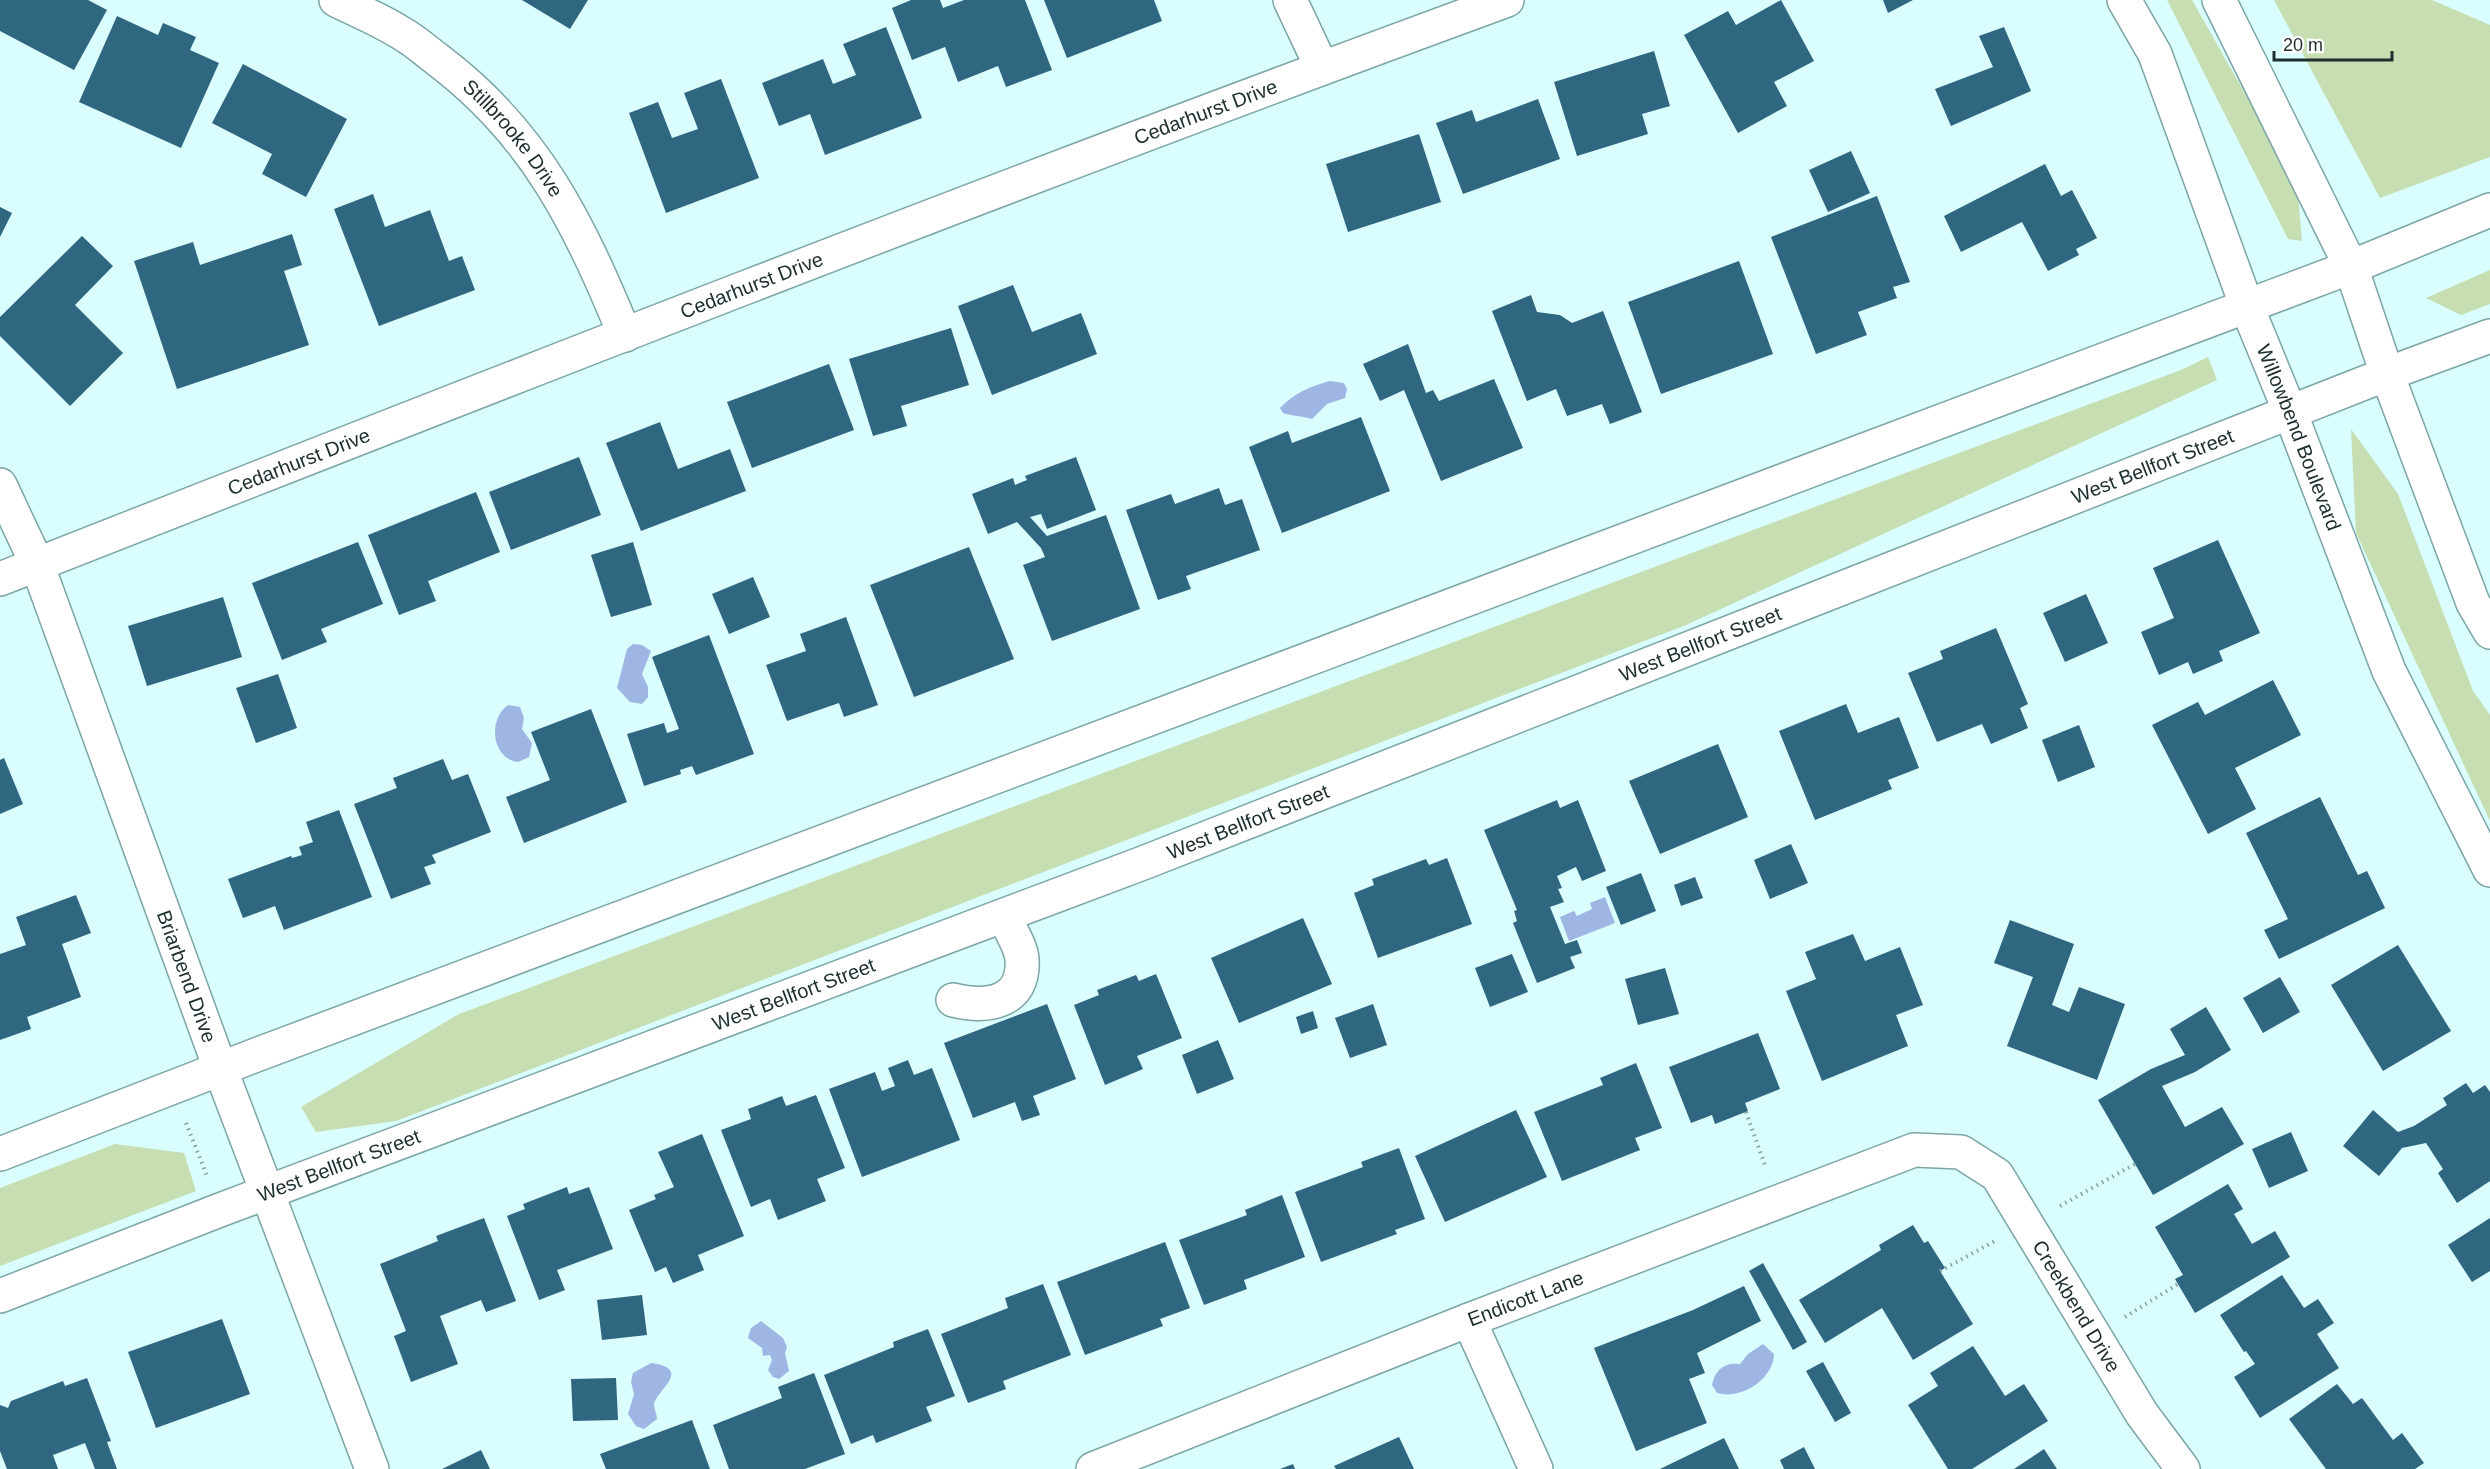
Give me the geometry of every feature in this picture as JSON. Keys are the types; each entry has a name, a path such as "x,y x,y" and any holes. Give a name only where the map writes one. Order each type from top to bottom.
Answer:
{"main road":[{"name":"Stillbrooke Drive","path":"336,0 402,33 459,76 517,133 559,194 583,236 624,335"},
{"path":"1290,0 1322,68"},
{"name":"Cedarhurst Drive","path":"0,579 624,335 1322,68 1507,0"},
{"name":"Willowbend Boulevard","path":"2124,0 2155,54 2247,307 2290,412 2389,671 2490,870"},
{"path":"2219,0 2351,267 2387,374 2473,603 2490,632"},
{"path":"0,1154 220,1068 2247,307 2490,210"},
{"name":"West Bellfort Street","path":"0,1296 1004,916 2387,374 2490,336"},
{"name":"Briarbend Drive","path":"0,485 37,564 220,1068 372,1469"},
{"path":"953,1000 978,1006 995,1003 1010,995 1018,979 1022,958 1004,916"},
{"name":"Endicott Lane","path":"1093,1469 1469,1320 1914,1150 1961,1152"},
{"name":"Creekbend Drive","path":"1961,1152 1997,1174 2142,1413 2183,1469"},
{"path":"1469,1320 1536,1469"}],"path":[{"path":"1746,1112 1778,1202"},
{"path":"186,1123 210,1185"},
{"path":"1941,1271 2135,1164"},
{"path":"2095,1335 2178,1284"}],"green space":[{"path":"2167,0 2192,0 2297,185 2302,241 2288,239"},
{"path":"2274,0 2432,0 2490,25 2490,157 2380,198"},
{"path":"2490,270 2490,304 2461,315 2426,298"},
{"path":"2208,357 2217,380 1686,625 396,1121 316,1132 301,1107 459,1014 2181,370"},
{"path":"2351,429 2398,494 2473,691 2490,715 2490,821 2356,533"},
{"path":"115,1144 184,1153 196,1191 0,1266 0,1188"}],"water":[{"path":"1330,381 1344,383 1347,389 1345,398 1327,404 1312,419 1283,413 1280,408 1291,398"},
{"path":"633,644 642,645 651,651 642,674 648,687 648,697 642,704 630,702 617,688 627,649"},
{"path":"508,705 520,707 524,718 522,729 532,743 529,757 518,762 502,753 495,737 497,719"},
{"path":"1605,897 1615,923 1569,941 1560,917 1574,911 1577,916 1592,909 1590,903"},
{"path":"761,1321 783,1338 787,1347 785,1353 789,1371 779,1379 773,1377 768,1370 772,1360 770,1355 763,1356 762,1348 748,1338 751,1328"},
{"path":"1763,1344 1774,1354 1768,1372 1762,1380 1736,1394 1717,1393 1712,1385 1718,1371 1729,1364 1740,1364 1748,1354"},
{"path":"651,1363 664,1366 670,1370 671,1375 654,1405 657,1419 644,1429 636,1426 628,1414 634,1394 631,1382 633,1373"}],"building":[{"path":"0,0 88,0 107,10 74,70 0,31"},
{"path":"522,0 588,0 570,29"},
{"path":"911,0 940,0 943,8 964,0 1025,0 1052,70 1006,87 998,66 958,82 945,47 912,60 892,8"},
{"path":"1044,0 1154,0 1162,21 1067,58"},
{"path":"1781,0 1814,61 1774,82 1787,106 1738,133 1684,35 1728,11 1736,25"},
{"path":"1883,0 1913,0 1888,13"},
{"path":"117,16 158,35 163,23 196,37 190,50 219,63 181,148 79,102"},
{"path":"886,27 922,118 825,155 810,114 779,126 762,83 823,59 833,84 856,75 843,44"},
{"path":"2004,27 2031,91 1951,126 1935,89 1993,67 1979,36"},
{"path":"1654,51 1670,106 1642,114 1648,134 1577,156 1554,82"},
{"path":"243,64 347,119 306,197 262,174 272,154 212,123"},
{"path":"721,79 759,178 666,213 629,113 658,102 672,138 698,129 684,93"},
{"path":"1538,99 1560,159 1463,194 1436,123 1472,110 1476,122"},
{"path":"1419,134 1441,202 1348,232 1326,164"},
{"path":"1851,151 1870,193 1828,212 1809,170"},
{"path":"2045,164 2061,196 2072,190 2097,238 2076,249 2079,255 2048,271 2022,222 1961,252 1944,216"},
{"path":"373,194 385,227 430,210 449,261 462,256 475,290 379,326 334,209"},
{"path":"1877,196 1910,282 1893,287 1897,298 1858,312 1867,335 1816,354 1771,237"},
{"path":"0,207 12,213 0,237"},
{"path":"292,234 302,265 284,271 309,345 177,389 134,261 193,242 200,265"},
{"path":"82,236 113,266 75,305 123,353 70,406 0,336 0,317"},
{"path":"1739,261 1773,354 1661,394 1628,302"},
{"path":"1013,285 1032,332 1081,313 1097,354 992,395 958,306"},
{"path":"1531,295 1537,312 1560,315 1572,323 1603,311 1642,412 1610,424 1602,404 1567,416 1556,389 1527,401 1492,311"},
{"path":"951,328 969,385 901,406 907,426 873,436 849,359"},
{"path":"1408,344 1426,393 1433,390 1439,401 1494,379 1523,448 1441,481 1404,390 1380,401 1363,364"},
{"path":"829,364 854,430 752,468 727,402"},
{"path":"1361,417 1390,491 1282,533 1249,447 1288,431 1292,443"},
{"path":"660,422 678,469 730,449 746,491 641,531 606,443"},
{"path":"579,457 601,515 511,550 489,492"},
{"path":"1076,457 1096,510 1047,529 1041,514 1030,517 1047,536 1106,515 1140,609 1052,641 1023,565 1045,557 1041,548 1017,522 988,534 972,494 1013,478 1015,485 1027,480 1025,476"},
{"path":"1219,488 1225,505 1242,499 1260,550 1186,576 1191,589 1158,600 1126,510 1171,494 1175,504"},
{"path":"476,492 500,552 428,581 436,601 399,615 368,535"},
{"path":"2218,540 2260,633 2219,651 2223,661 2193,674 2188,662 2159,675 2141,632 2174,618 2153,568"},
{"path":"358,542 383,604 321,629 327,642 282,660 252,583"},
{"path":"633,542 652,605 611,617 591,555"},
{"path":"969,547 1014,659 914,697 870,585"},
{"path":"753,577 770,617 729,634 712,594"},
{"path":"2086,594 2108,643 2065,662 2043,613"},
{"path":"223,597 242,657 147,686 128,626"},
{"path":"846,617 878,705 844,717 839,703 787,721 766,665 806,651 800,634"},
{"path":"1996,628 2028,704 2020,708 2028,728 1991,744 1982,724 1937,742 1908,673 1943,659 1940,651"},
{"path":"709,635 754,754 696,775 692,766 680,770 681,774 644,786 627,734 664,723 667,733 679,729 652,657"},
{"path":"278,674 297,728 256,743 236,688"},
{"path":"2273,680 2301,735 2235,768 2256,809 2208,834 2152,725 2198,702 2205,715"},
{"path":"1846,704 1858,733 1899,717 1919,768 1888,780 1892,789 1815,820 1779,731"},
{"path":"591,709 627,802 524,843 506,797 550,780 531,732"},
{"path":"2079,725 2095,767 2058,782 2042,740"},
{"path":"1718,744 1748,817 1660,854 1629,781"},
{"path":"4,758 23,804 0,814 0,760"},
{"path":"443,759 452,780 468,774 491,832 432,855 436,863 424,867 431,884 391,899 354,804 397,788 393,778"},
{"path":"2320,797 2358,875 2367,871 2385,908 2279,959 2264,930 2288,919 2246,833"},
{"path":"1557,800 1560,808 1578,800 1606,871 1582,881 1576,867 1557,876 1562,888 1558,889 1564,902 1550,907 1565,944 1577,940 1582,953 1570,957 1575,968 1537,983 1513,923 1517,921 1514,911 1517,910 1484,830"},
{"path":"339,810 372,897 284,930 275,906 243,918 228,879 291,856 292,858 302,855 299,847 313,842 306,822"},
{"path":"1791,844 1808,883 1770,899 1754,860"},
{"path":"1447,858 1472,924 1378,958 1354,893 1374,885 1372,879 1426,859 1429,865"},
{"path":"1641,873 1656,911 1621,925 1606,887"},
{"path":"1695,877 1703,898 1681,906 1674,885"},
{"path":"76,895 91,933 62,944 81,997 27,1017 31,1029 0,1040 0,954 26,945 16,917"},
{"path":"1303,918 1332,984 1239,1023 1211,958"},
{"path":"2010,920 2074,944 2052,1005 2069,1012 2079,987 2125,1004 2097,1080 2007,1046 2033,977 1994,963"},
{"path":"1853,934 1865,961 1900,947 1923,1005 1896,1015 1908,1046 1822,1081 1786,991 1816,979 1805,952"},
{"path":"2398,945 2451,1031 2383,1071 2331,985"},
{"path":"1512,954 1528,992 1490,1007 1475,968"},
{"path":"1665,968 1679,1014 1638,1025 1625,979"},
{"path":"1156,974 1182,1038 1137,1056 1143,1069 1105,1085 1074,1005 1099,995 1097,990 1136,975 1139,981"},
{"path":"2280,977 2300,1012 2263,1033 2243,998"},
{"path":"1047,1004 1076,1079 1033,1096 1040,1115 1022,1121 1015,1102 973,1118 944,1043"},
{"path":"1373,1004 1387,1045 1350,1058 1335,1018"},
{"path":"2206,1007 2231,1050 2195,1072 2162,1086 2185,1127 2222,1107 2244,1144 2153,1195 2098,1100 2151,1069 2185,1055 2170,1029"},
{"path":"1313,1011 1318,1028 1301,1034 1296,1017"},
{"path":"1758,1033 1780,1089 1745,1103 1748,1111 1715,1124 1712,1115 1691,1123 1669,1067"},
{"path":"1218,1040 1234,1079 1197,1094 1182,1055"},
{"path":"908,1060 914,1075 932,1068 960,1140 862,1177 829,1089 875,1072 882,1091 895,1086 888,1068"},
{"path":"1636,1063 1662,1128 1635,1138 1640,1150 1562,1181 1534,1112 1603,1085 1600,1078"},
{"path":"2466,1083 2473,1093 2485,1085 2490,1092 2490,1181 2457,1203 2438,1173 2443,1169 2426,1143 2402,1148 2379,1176 2343,1146 2373,1110 2398,1132 2414,1126 2447,1105 2443,1098"},
{"path":"816,1095 845,1168 817,1179 826,1201 778,1220 770,1199 751,1207 721,1130 751,1119 748,1109 782,1096 786,1106"},
{"path":"1516,1110 1547,1177 1445,1222 1415,1156"},
{"path":"2291,1132 2308,1171 2269,1188 2252,1149"},
{"path":"702,1134 744,1236 698,1255 704,1270 673,1283 666,1267 655,1272 629,1210 656,1199 654,1195 674,1187 658,1152"},
{"path":"1399,1148 1425,1219 1395,1230 1397,1234 1321,1262 1295,1192 1363,1167 1361,1162"},
{"path":"2228,1184 2243,1209 2234,1214 2252,1244 2275,1231 2290,1257 2195,1313 2175,1279 2183,1275 2155,1227"},
{"path":"567,1187 569,1194 589,1187 613,1249 557,1270 565,1290 539,1300 507,1216 525,1209 523,1204"},
{"path":"1282,1195 1305,1257 1244,1280 1247,1289 1204,1305 1179,1240 1247,1215 1245,1210"},
{"path":"484,1218 516,1301 486,1312 481,1300 440,1316 458,1364 411,1382 394,1336 406,1331 380,1264 438,1241 436,1236"},
{"path":"2490,1218 2490,1271 2472,1282 2448,1245"},
{"path":"1913,1225 1924,1243 1928,1241 1945,1268 1940,1271 1973,1324 1913,1360 1882,1308 1825,1343 1799,1300 1881,1250 1879,1245"},
{"path":"1165,1242 1190,1308 1160,1319 1163,1326 1085,1355 1057,1282"},
{"path":"1763,1263 1807,1342 1793,1350 1749,1271"},
{"path":"2282,1275 2304,1308 2318,1299 2334,1323 2317,1334 2339,1368 2260,1418 2234,1377 2255,1364 2246,1351 2244,1352 2220,1315"},
{"path":"1043,1284 1071,1355 1003,1381 1006,1389 968,1403 941,1334 1008,1308 1005,1298"},
{"path":"1744,1286 1761,1321 1697,1353 1705,1373 1689,1379 1707,1423 1636,1451 1594,1348 1693,1310"},
{"path":"642,1295 647,1335 602,1340 597,1300"},
{"path":"222,1319 250,1394 156,1428 128,1352"},
{"path":"928,1329 955,1396 926,1407 932,1421 876,1443 873,1435 851,1444 824,1375 894,1347 893,1342"},
{"path":"1973,1346 2005,1396 2024,1384 2048,1421 1972,1469 1948,1469 1908,1405 1938,1386 1930,1373"},
{"path":"1823,1362 1851,1413 1835,1422 1806,1371"},
{"path":"814,1373 845,1454 805,1469 729,1469 713,1425 782,1398 778,1387"},
{"path":"87,1378 111,1441 107,1442 117,1469 95,1469 85,1443 53,1455 58,1469 7,1469 0,1451 0,1405 8,1408 11,1401 63,1381 65,1386"},
{"path":"616,1378 618,1420 573,1421 571,1379"},
{"path":"2337,1384 2353,1404 2362,1398 2393,1440 2402,1433 2424,1463 2415,1469 2326,1469 2289,1419"},
{"path":"692,1420 710,1469 606,1469 600,1454"},
{"path":"1399,1437 1414,1469 1336,1469 1334,1466"},
{"path":"1724,1438 1739,1469 1660,1469"},
{"path":"1804,1447 1815,1469 1784,1469 1780,1460"},
{"path":"2044,1449 2057,1469 2014,1469"},
{"path":"481,1450 490,1469 442,1469"},
{"path":"1293,1464 1295,1469 1280,1469"}]}
